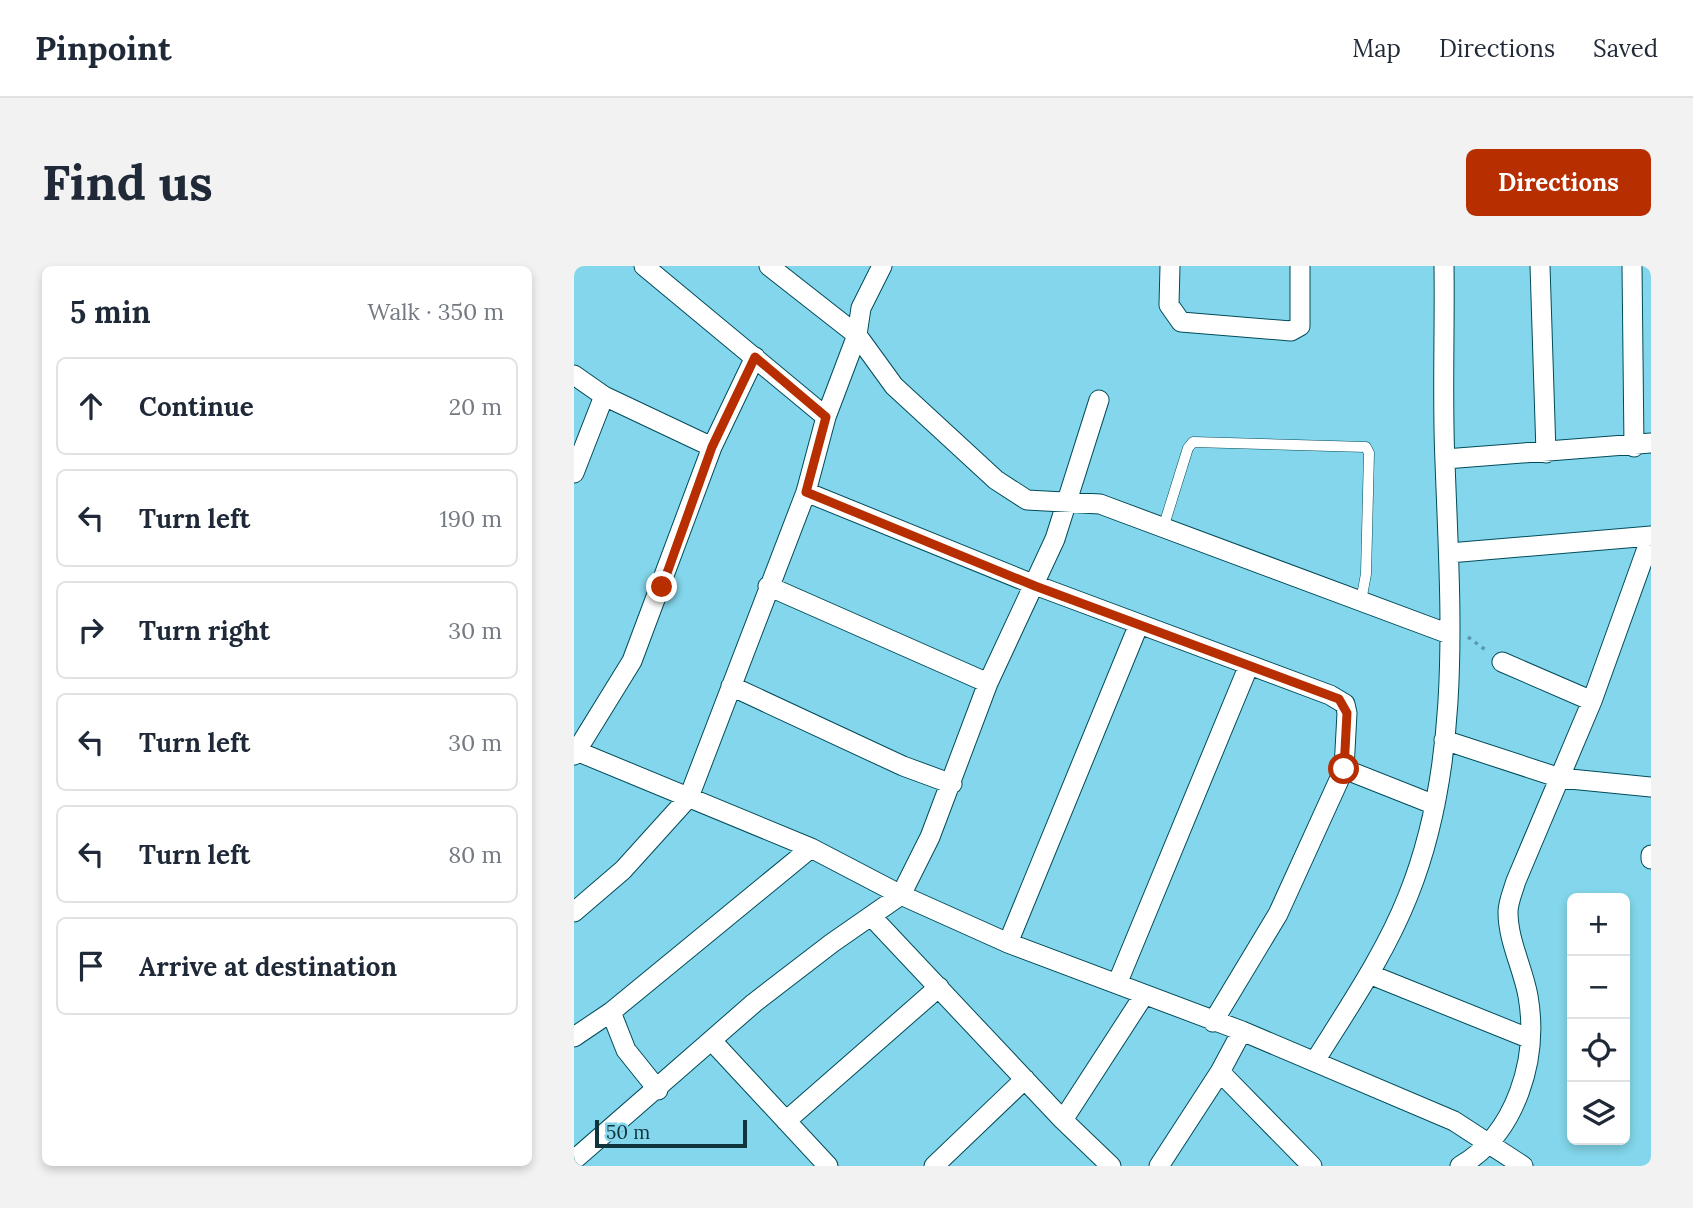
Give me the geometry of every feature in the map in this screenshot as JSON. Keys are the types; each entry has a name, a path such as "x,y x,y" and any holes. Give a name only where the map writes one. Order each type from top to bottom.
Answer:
{"street":[{"path":"644,266 826,417"},
{"path":"769,266 857,335 894,386 996,480 1027,500 1052,503 1070,500 1100,504 1362,601 1449,628"},
{"path":"574,912 623,870 689,797 806,492 826,417 857,335 861,308 882,266"},
{"path":"1170,266 1169,305 1181,322 1291,331 1300,326 1300,266"},
{"path":"1315,1061 1369,974 1408,895 1435,805 1444,740 1449,628 1444,266"},
{"path":"1540,266 1545,453"},
{"path":"1445,459 1643,445 1632,266"},
{"path":"755,357 712,447 632,661 575,752 811,848 901,895 1008,943 1242,1031 1454,1121 1522,1166"},
{"path":"574,375 604,396 712,447"},
{"path":"574,472 604,396"},
{"path":"574,1160 793,971 901,895 951,784 988,683 1035,586 1070,500 1099,400"},
{"path":"806,492 1035,586 1330,695 1345,705 1347,713 1344,769 1278,914 1213,1022"},
{"path":"1449,553 1651,537 1592,701 1516,881 1508,910 1512,942 1529,1000 1524,1075 1508,1120 1490,1145 1460,1166"},
{"path":"768,586 988,683"},
{"path":"1008,943 1139,624"},
{"path":"1502,662 1592,701"},
{"path":"1117,984 1249,665"},
{"path":"731,686 903,766 951,784"},
{"path":"1444,740 1560,778 1651,788"},
{"path":"1344,769 1435,805"},
{"path":"574,1037 611,1012 811,848"},
{"path":"871,916 1063,1120 1111,1166"},
{"path":"1369,974 1528,1038"},
{"path":"786,1121 939,987"},
{"path":"1063,1120 1144,995"},
{"path":"611,1012 626,1050 658,1090"},
{"path":"1159,1166 1220,1072 1242,1031"},
{"path":"712,1041 828,1166"},
{"path":"1220,1072 1312,1166"},
{"path":"934,1166 1025,1079"}],"lane":[{"path":"1164,526 1188,448 1193,442 1366,447 1369,453 1366,574 1362,601"}],"path":[{"path":"1449,628 1502,662"}],"route":[{"path":"662,587 712,447 730,404 755,357 826,417 806,492 1035,586 1339,699 1345,705 1347,713 1344,769"}]}
